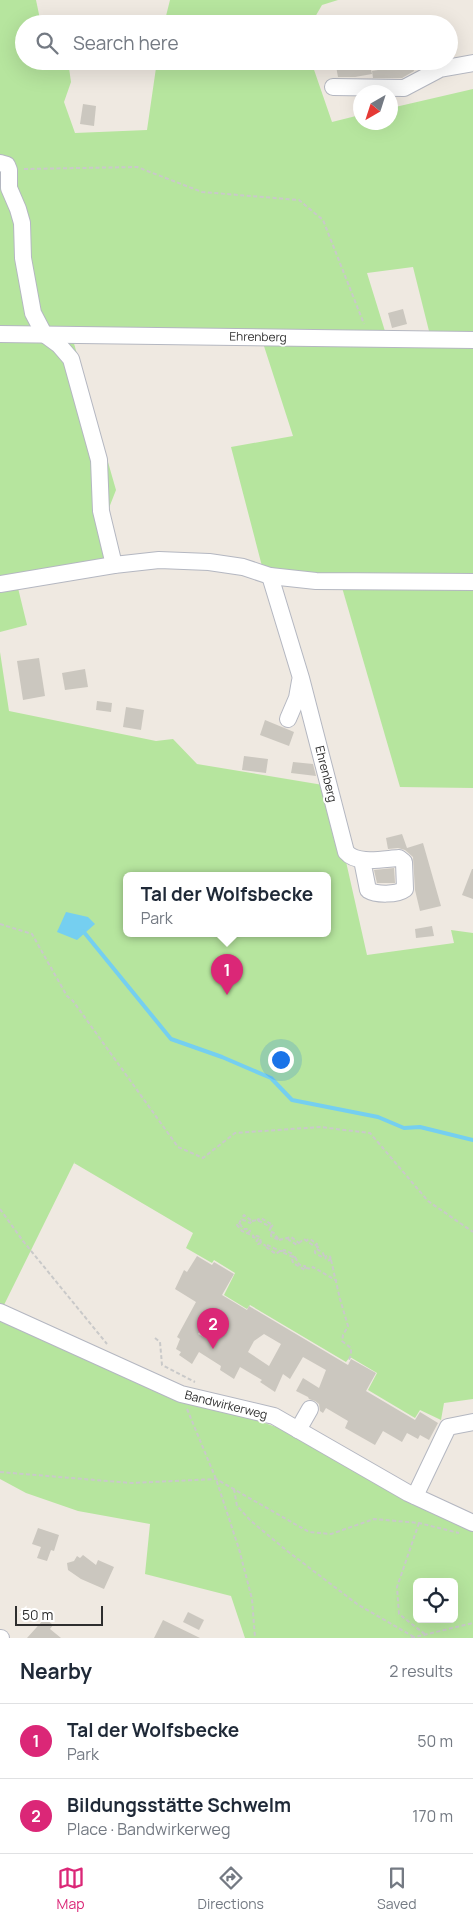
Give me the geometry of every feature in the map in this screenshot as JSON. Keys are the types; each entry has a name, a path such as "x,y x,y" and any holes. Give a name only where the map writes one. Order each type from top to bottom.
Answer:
{"street":[{"path":"458,66 473,63"},
{"path":"333,87 404,88 438,70"},
{"path":"5,166 11,197 18,209 22,223 23,258 32,312 44,334 59,345 71,358 99,460 101,511 114,565"},
{"name":"Ehrenberg","path":"0,334 473,340"},
{"path":"0,584 114,565 159,560 209,562 243,568 270,576 316,581 473,582"},
{"name":"Ehrenberg","path":"270,576 301,678 346,852 349,856 362,860"},
{"path":"288,719 297,698 301,678"},
{"name":"Bandwirkerweg","path":"0,1312 181,1394 274,1416 468,1529"},
{"path":"298,1430 310,1409"},
{"path":"414,1496 448,1427 473,1422"}],"path":[{"path":"5,166 137,167 202,192 299,200 322,220 369,338"},
{"path":"0,924 32,934 67,996 73,1001 178,1147 203,1158 235,1133 320,1127 370,1133 428,1201 473,1232"},
{"path":"0,1208 23,1241 108,1346"},
{"path":"336,1281 313,1267 311,1269 301,1266 296,1261 296,1257 287,1255 267,1245 258,1244 256,1242 258,1239 238,1228 241,1219 250,1223 258,1220 271,1227 269,1231 274,1233 279,1240 291,1237 299,1243 304,1239 307,1240 308,1243 317,1248 315,1254 331,1260 348,1326 342,1341 351,1348 348,1362"},
{"path":"155,1338 160,1342 162,1365 195,1382"},
{"path":"181,1394 216,1478 239,1549 252,1599 255,1638"},
{"path":"0,1472 131,1483 216,1478 309,1532 331,1534 374,1519 468,1529"},
{"path":"233,1488 237,1506 251,1521 357,1604 412,1638 473,1623"},
{"path":"419,1523 397,1587 399,1614 426,1635"}],"green space":[{"path":"0,0 36,0 39,15 15,15 15,70 69,70 71,82 64,102 75,133 147,130 156,70 314,70 332,122 353,117 353,130 398,130 398,106 473,89 473,581 349,580 263,570 231,447 293,436 263,343 73,340 116,490 107,513 118,563 18,588 27,625 0,632","holes":["413,267 432,343 388,341 367,273"]},
{"path":"170,0 338,0 322,5 316,15 166,15"},
{"path":"341,584 473,584 473,788 400,787"},
{"path":"0,652 9,711 156,741 173,739 197,764 329,786 367,955 454,943 451,930 473,933 473,1399 444,1403 441,1420 420,1410 415,1418 368,1390 377,1373 350,1357 346,1362 250,1305 247,1309 224,1295 235,1273 214,1260 212,1263 186,1248 193,1233 74,1163 3,1307 131,1376 299,1435 473,1527 473,1638 245,1638 231,1596 145,1574 150,1524 78,1511 26,1493 0,1479"}],"water":[{"path":"66,912 88,917 95,924 77,940 57,932"}],"building":[{"path":"337,70 371,70 372,74 355,77 338,77"},
{"path":"372,71 414,71 402,78 373,78"},
{"path":"83,104 96,106 94,126 80,124"},
{"path":"403,309 407,324 392,328 388,313"},
{"path":"39,658 45,696 23,700 17,661"},
{"path":"85,669 88,687 65,690 62,673"},
{"path":"97,701 112,703 111,712 96,710"},
{"path":"126,707 144,710 141,730 123,727"},
{"path":"265,720 294,732 289,746 260,735"},
{"path":"244,756 268,759 266,773 242,770"},
{"path":"293,762 313,764 316,776 291,773"},
{"path":"402,834 407,848 423,843 441,906 420,911 415,890 413,857 405,850 398,848 388,849 386,838"},
{"path":"394,868 395,883 377,883 374,870"},
{"path":"473,869 473,899 462,895"},
{"path":"432,926 434,936 416,938 415,929"},
{"path":"197,1256 212,1265 214,1262 234,1274 222,1295 247,1310 249,1306 348,1365 351,1359 376,1373 366,1391 415,1420 420,1412 438,1423 429,1440 420,1435 418,1439 407,1433 402,1442 383,1431 375,1445 345,1428 348,1421 326,1408 323,1413 320,1411 319,1404 296,1391 303,1378 319,1388 326,1370 303,1357 290,1379 283,1374 275,1392 260,1382 262,1380 240,1367 234,1379 220,1370 221,1366 199,1352 192,1364 179,1355 181,1352 176,1349 180,1339 177,1337 196,1302 175,1289 184,1270 187,1272","holes":["208,1317 225,1328 216,1344 198,1334","264,1334 281,1344 269,1366 248,1352 254,1341"]},
{"path":"38,1528 59,1535 54,1551 51,1550 47,1561 37,1558 41,1547 32,1544"},
{"path":"83,1555 96,1565 98,1560 114,1567 104,1589 81,1579 68,1570 67,1563 74,1561 77,1556 80,1558"},
{"path":"188,1612 204,1620 199,1630 183,1622"},
{"path":"45,1618 53,1625 50,1629 61,1638 27,1638"},
{"path":"163,1620 200,1638 154,1638"}],"waterway":[{"path":"83,931 171,1039 222,1057 271,1078 292,1100 378,1117 404,1128 420,1127 473,1140"}],"place":[{"name":"Tal der Wolfsbecke","path":"227,995"},
{"name":"Bildungsstätte Schwelm","path":"213,1349"}]}
